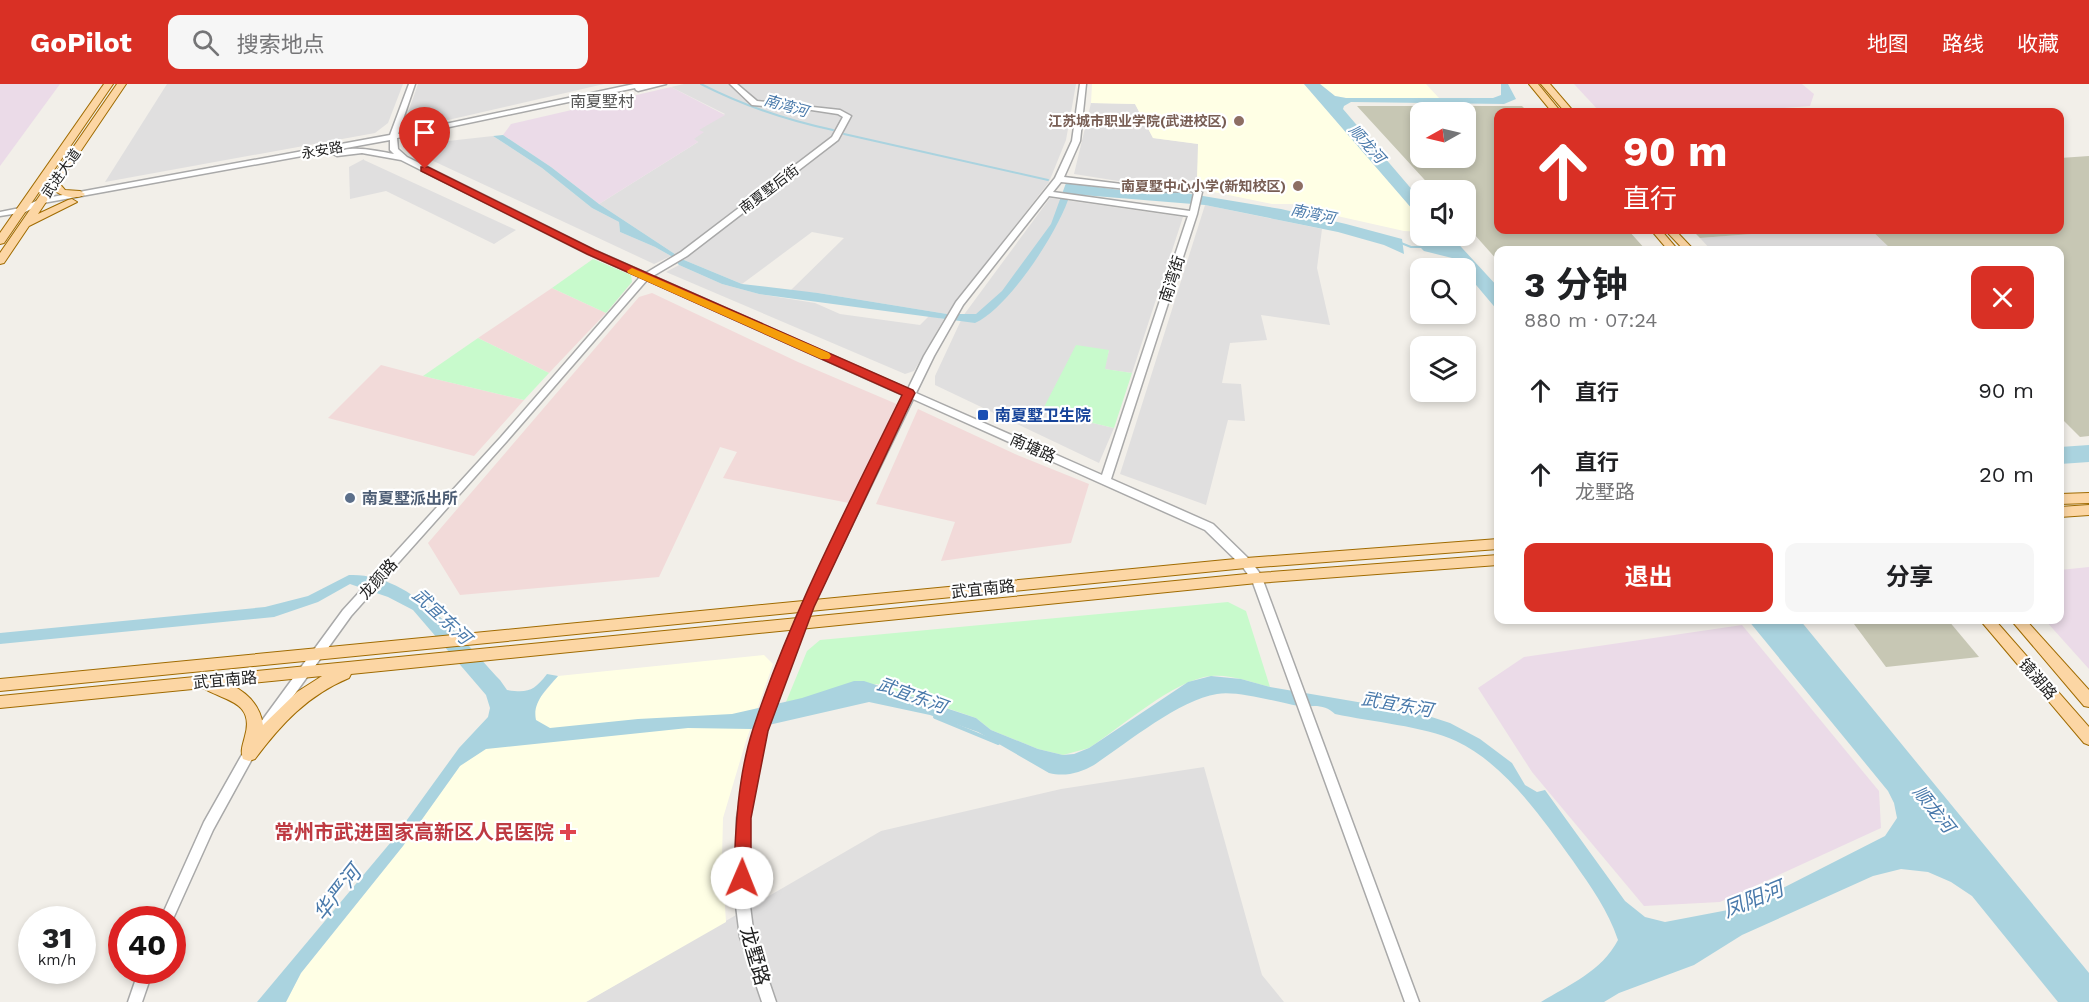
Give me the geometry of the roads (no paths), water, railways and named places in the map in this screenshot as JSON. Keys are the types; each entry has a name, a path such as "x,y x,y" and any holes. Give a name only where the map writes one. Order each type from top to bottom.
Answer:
{"main road":[{"name":"武进大道","path":"0,241 109,84"},
{"name":"武进大道","path":"0,261 122,84"},
{"path":"1533,84 1554,108"},
{"path":"1545,84 1566,108"},
{"path":"54,183 58,191 65,194 80,194"},
{"path":"21,231 33,220 72,202"},
{"path":"1659,234 1670,246"},
{"path":"1674,234 1685,246"},
{"path":"2064,499 2089,498"},
{"path":"2064,512 2089,510"},
{"name":"武宜南路","path":"0,685 1246,563 1494,544"},
{"name":"武宜南路","path":"0,702 1257,578 1494,560"},
{"name":"镜湖路","path":"1990,624 2089,738"},
{"name":"镜湖路","path":"2022,624 2089,701"},
{"path":"249,753 278,716 304,693 329,679 367,666"},
{"path":"195,683 224,688 250,708 255,722 249,753"}],"street":[{"path":"393,140 412,84"},
{"name":"永安路","path":"39,205 72,202 334,154 644,84"},
{"name":"永安路","path":"39,205 80,194 393,140 663,84"},
{"name":"南夏墅后街","path":"645,277 684,254 835,138 847,116 828,110 755,103 733,84"},
{"path":"800,622 909,393 952,315 1052,194 1076,141 1083,84"},
{"name":"南塘路","path":"393,140 394,150 404,159 645,277 1209,527 1246,563 1257,578 1412,1002"},
{"path":"334,154 362,151 404,159"},
{"name":"南湾街","path":"1059,179 1155,190 1193,189 1198,192 1194,211 1105,481"},
{"path":"1052,194 1075,199 1194,211"},
{"path":"0,214 39,205"},
{"name":"龙颜路","path":"172,906 208,826 249,753 315,655 360,599 645,277"},
{"name":"龙墅路","path":"769,1002 747,937 742,898 743,818 760,731 800,622"},
{"path":"135,1002 141,984"}],"water":[{"name":"顺龙河","path":"1304,84 1320,84 1335,96 1346,98 1493,98 1501,95 1501,84 1508,84 1516,99 1504,104 1351,102 1344,106 1343,109 1410,187 1410,206"},
{"path":"503,135 551,167 599,204 684,260 742,284 818,293 947,314 976,314 1002,291 1051,224 1066,183 1143,193 1179,192 1281,209 1402,239 1404,254 1384,245 1338,232 1205,205 1070,194 1056,227 1032,266 1003,301 975,323 759,294 722,284 679,265 671,256 655,247 620,232 619,222 592,208 542,168 493,136"},
{"path":"1423,246 1460,246 1471,258 1452,258 1424,251 1421,248"},
{"path":"1476,263 1494,283 1494,306 1476,285"},
{"path":"2089,445 2089,462 2064,464 2064,447"},
{"name":"顺龙河","path":"349,575 372,577 393,584 434,611 469,646 507,690 530,690 547,674 558,676 541,696 535,713 536,720 550,728 638,719 732,714 802,698 854,681 864,681 976,718 991,730 1038,749 1063,755 1074,754 1089,748 1188,682 1211,676 1241,679 1270,687 1416,712 1450,723 1480,739 1512,763 1525,785 1537,792 1545,790 1625,901 1645,917 1665,922 1728,910 1769,895 1885,836 1897,818 1894,803 1888,791 1751,624 1803,624 2089,973 2089,1002 2058,1002 1972,896 1951,882 1928,872 1901,869 1873,876 1742,935 1694,965 1619,993 1604,1002 1541,1002 1594,969 1618,940 1604,909 1561,844 1535,810 1491,763 1456,741 1413,728 1335,714 1320,706 1303,707 1226,693 1202,698 1170,713 1094,765 1067,774 1049,773 978,732 930,715 869,702 751,729 688,728 486,749 460,766 403,846 301,973 286,1002 257,1002 391,842 459,748 488,717 490,708 486,695 413,610 388,597 350,584 318,602 274,617 0,644 0,633 265,607 308,596"}],"waterway":[{"name":"南湾河","path":"701,84 766,112 833,130"},
{"name":"南湾河","path":"844,134 1048,180"},
{"name":"南湾河","path":"1401,243 1411,247 1424,247"},
{"name":"武宜东河","path":"935,717 998,743"}],"place":[{"name":"江苏城市职业学院(武进校区)","path":"1239,121"},
{"name":"南夏墅中心小学(新知校区)","path":"1298,186"},
{"name":"南夏墅卫生院","path":"983,415"},
{"name":"南夏墅派出所","path":"350,498"},
{"name":"常州市武进国家高新区人民医院","path":"568,832"}],"district":[{"name":"南夏墅村","path":"602,101"}],"water label":[{"name":"华严河","path":"337,893"},
{"name":"凤阳河","path":"1753,899"}]}
